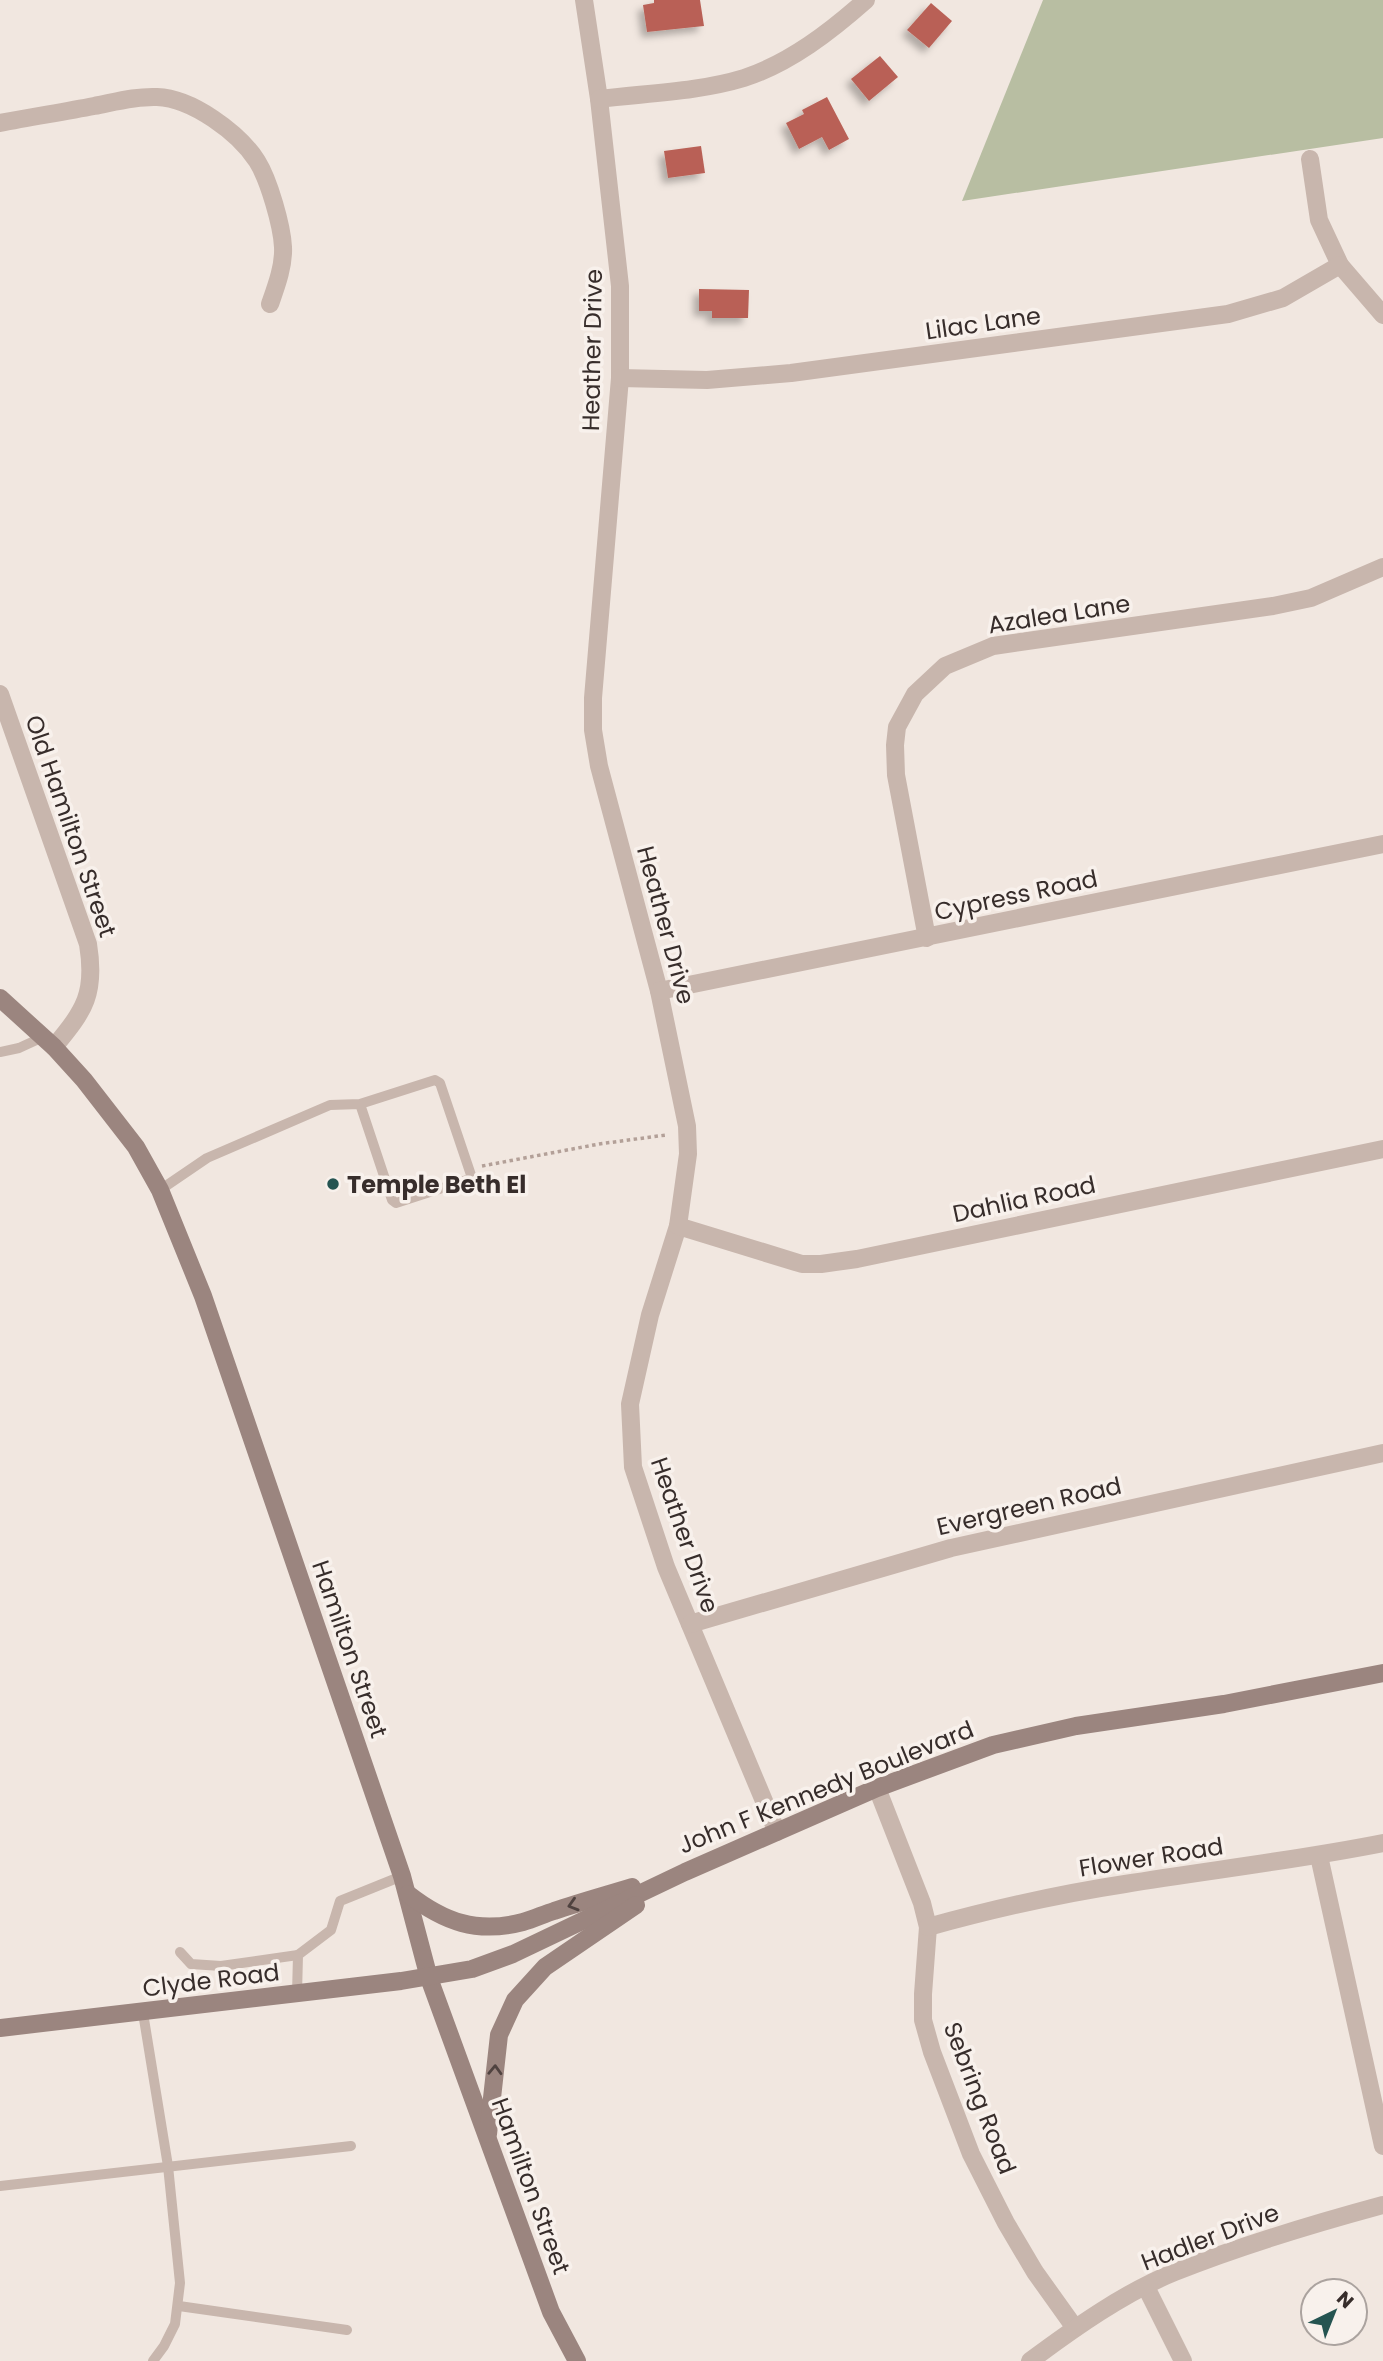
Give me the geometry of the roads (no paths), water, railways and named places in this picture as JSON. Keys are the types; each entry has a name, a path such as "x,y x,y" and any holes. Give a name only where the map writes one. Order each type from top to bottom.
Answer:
{"street":[{"name":"Heather Drive","path":"584,0 599,99 620,286 620,378 594,684 593,730 598,766 659,991 688,1126 688,1154 678,1226 650,1315 630,1404 629,1431 633,1467 666,1567 777,1832"},
{"path":"599,99 713,85 744,78 804,48 840,23 866,0"},
{"path":"0,123 130,99 158,97 181,101 201,111 236,137 257,161 269,187 283,248 279,276 270,304"},
{"path":"1310,159 1319,220 1340,265 1383,315"},
{"name":"Lilac Lane","path":"620,378 706,380 791,373 1228,314 1283,299 1340,265"},
{"name":"Azalea Lane","path":"927,938 896,775 895,744 897,727 915,694 945,666 993,646 1273,606 1311,598 1383,567"},
{"name":"Old Hamilton Street","path":"0,694 88,944 91,962 92,986 77,1019 49,1042"},
{"name":"Cypress Road","path":"659,991 1383,844"},
{"name":"Hamilton Street","path":"0,998 49,1042 111,1113 136,1147 160,1190 203,1296 402,1876 429,1978 551,2312 577,2361"},
{"name":"Dahlia Road","path":"678,1226 802,1264 821,1264 857,1259 1383,1149"},
{"name":"Evergreen Road","path":"690,1624 950,1548 1383,1453"},
{"name":"John F Kennedy Boulevard","path":"429,1978 472,1969 513,1954 685,1871 877,1788 993,1745 1076,1726 1224,1704 1383,1673"},
{"name":"Sebring Road","path":"877,1788 922,1903 928,1927 923,2020 932,2052 971,2154 1006,2223 1035,2272 1075,2328"},
{"name":"Flower Road","path":"928,1927 988,1910 1124,1884 1319,1856 1383,1843"},
{"path":"1319,1856 1383,2146"},
{"path":"408,1894 432,1912 458,1923 494,1927 524,1922 685,1871"},
{"path":"488,2138 499,2035 514,2000 545,1967 685,1871"},
{"name":"Clyde Road","path":"0,2028 429,1978"},
{"name":"Hadler Drive","path":"1030,2361 1075,2328 1173,2273 1247,2246 1383,2205"},
{"path":"1146,2287 1182,2361"}],"lane":[{"path":"0,1052 49,1042"},
{"path":"160,1190 207,1158 330,1105 360,1104 435,1080 440,1083 470,1179 396,1203 392,1200 360,1104"},
{"path":"180,1952 191,1964 221,1966 298,1955 331,1930 340,1901 402,1876"},
{"path":"297,1994 298,1955"},
{"path":"143,2013 168,2166 180,2283 175,2324 153,2361"},
{"path":"0,2186 351,2147"},
{"path":"179,2306 347,2330"}],"place":[{"name":"Temple Beth El","path":"333,1184"}]}
